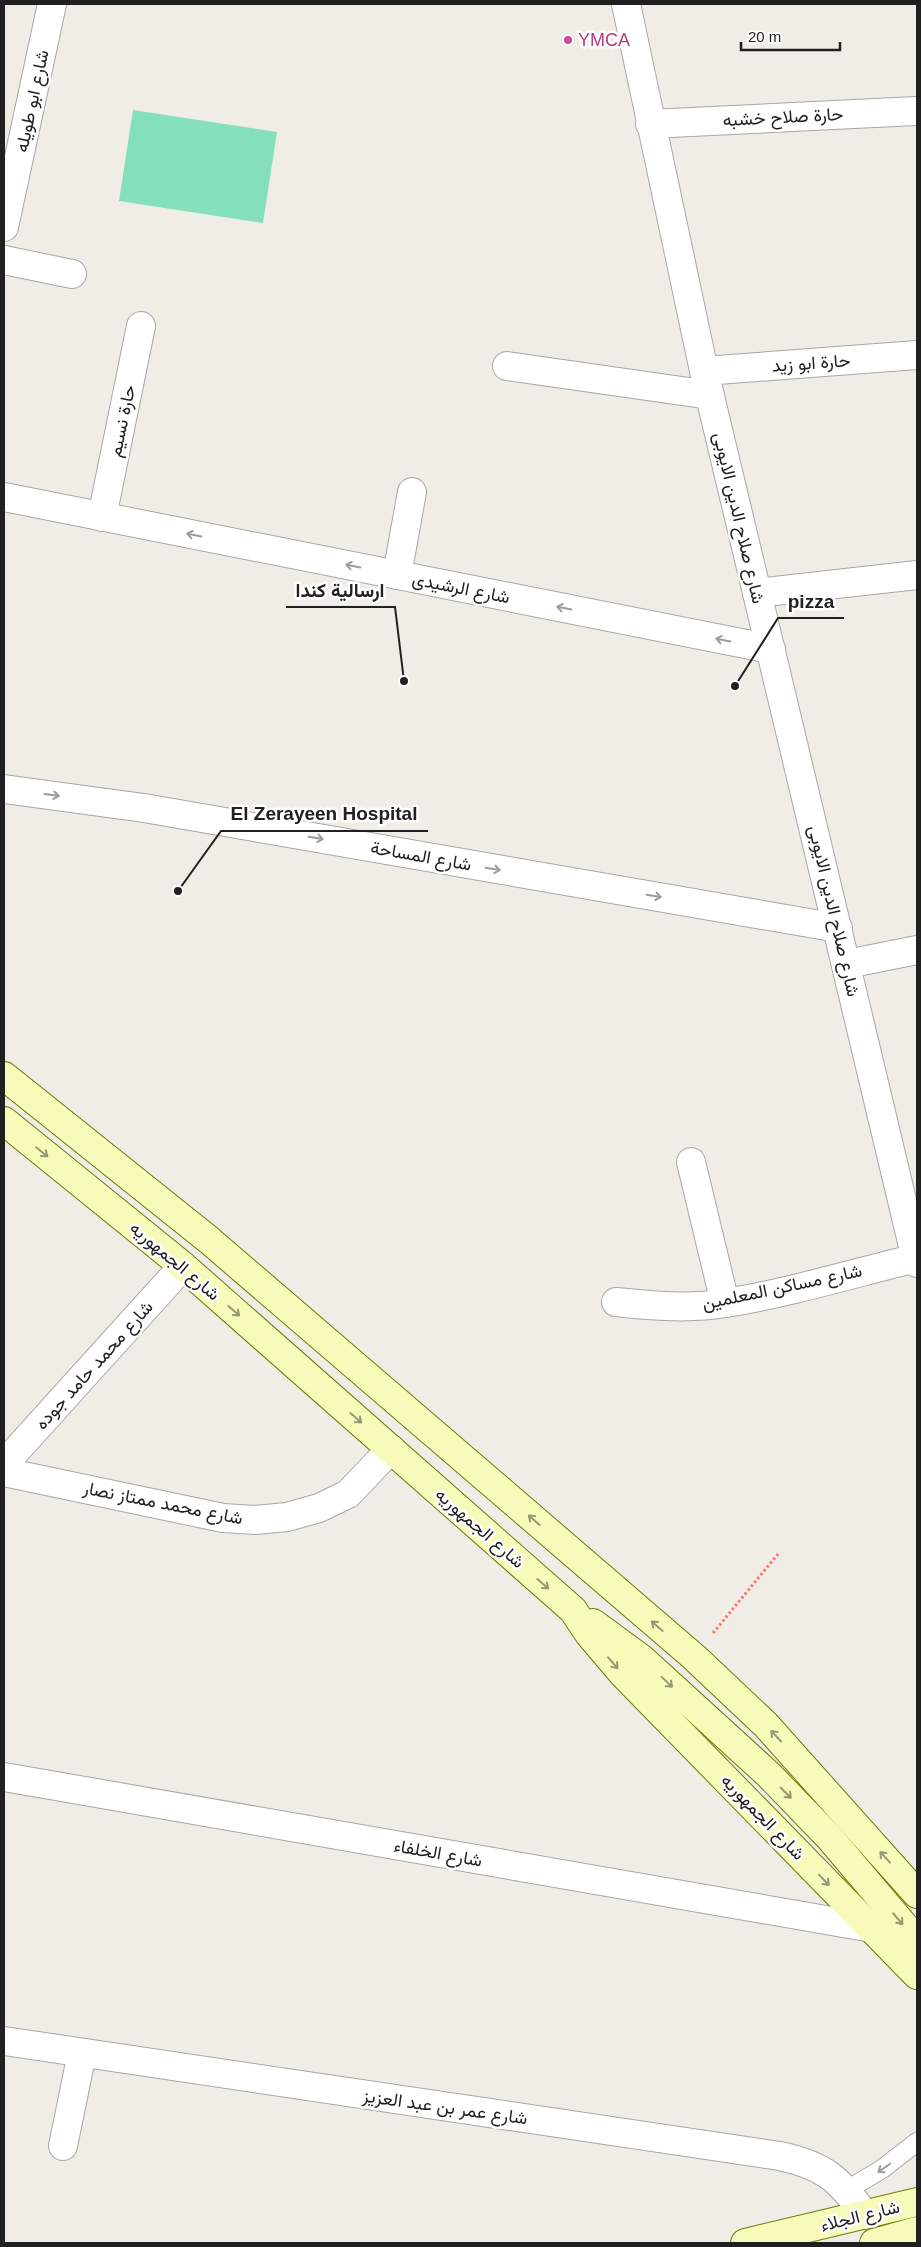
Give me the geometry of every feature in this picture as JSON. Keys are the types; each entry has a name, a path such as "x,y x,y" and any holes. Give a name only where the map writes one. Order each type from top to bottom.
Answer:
{"street":[{"name":"شارع ابو طويله","path":"4,227 51,4"},
{"name":"شارع صلاح الدين الايوبى","path":"626,4 650,124 707,383 917,1260"},
{"name":"حارة صلاح خشبه","path":"650,124 916,111"},
{"path":"4,260 72,274"},
{"name":"حارة نسيم","path":"102,517 142,326"},
{"name":"حارة ابو زيد","path":"507,366 707,383 917,355"},
{"path":"397,575 412,492"},
{"name":"شارع الرشيدى","path":"4,497 771,649"},
{"path":"758,593 917,575"},
{"name":"شارع المساحة","path":"4,789 163,812 838,928"},
{"path":"847,964 917,950"},
{"name":"شارع الجمهوريه","path":"4,1076 209,1240 694,1657 766,1725 917,1894"},
{"name":"شارع الجمهوريه","path":"4,1121 183,1266 573,1610 589,1634 623,1674 917,1975"},
{"path":"691,1162 726,1303"},
{"name":"شارع مساكن المعلمين","path":"616,1302 652,1306 726,1303 917,1260"},
{"name":"شارع محمد حامد جوده","path":"4,1464 183,1266"},
{"name":"شارع محمد ممتاز نصار","path":"4,1472 223,1518 255,1520 295,1515 319,1508 348,1494 391,1449"},
{"path":"573,1610 642,1659 768,1775 829,1837 917,1941"},
{"name":"شارع الخلفاء","path":"4,1777 872,1928"},
{"name":"شارع عمر بن عبد العزيز","path":"4,2041 800,2160 817,2168 847,2190 865,2215"},
{"path":"63,2146 82,2054"},
{"name":"شارع الجلاء","path":"745,2243 917,2202"},
{"path":"874,2243 917,2231"}],"lane":[{"path":"847,2190 882,2169 917,2142"}],"path":[{"path":"694,1657 778,1554"}],"green space":[{"path":"133,110 277,132 263,223 119,201"}],"place":[{"name":"YMCA","path":"568,40"},
{"name":"ارسالية كندا","path":"404,681"},
{"name":"pizza","path":"735,686"},
{"name":"El Zerayeen Hospital","path":"178,891"}]}
